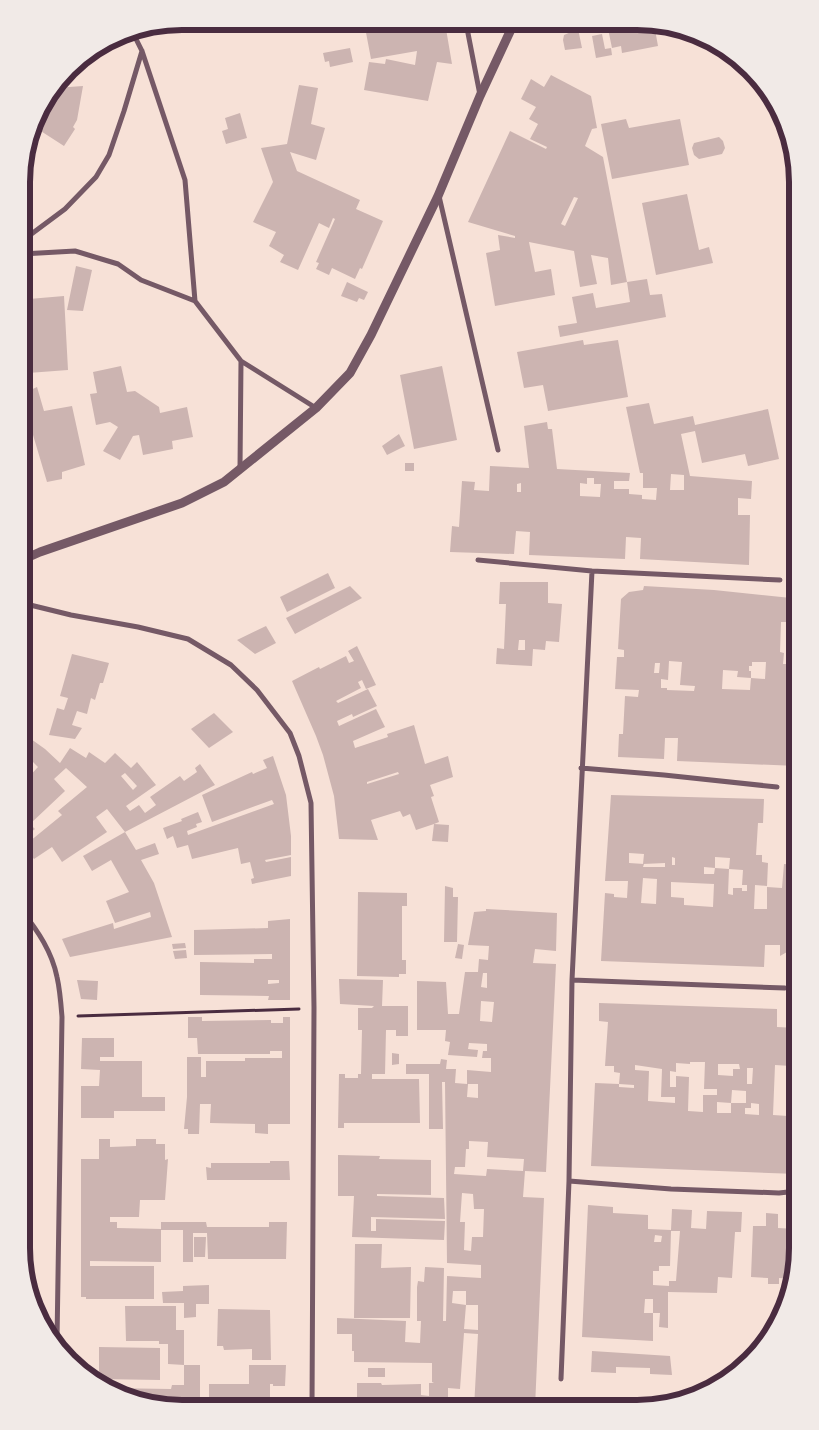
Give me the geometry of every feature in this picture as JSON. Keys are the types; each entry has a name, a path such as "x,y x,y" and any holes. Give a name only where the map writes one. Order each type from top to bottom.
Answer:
{"street":[{"path":"467,30 480,96"},
{"path":"30,556 182,503 224,482 316,408 350,373 371,335 438,196 480,96 511,30"},
{"path":"135,37 142,51 185,180 195,301"},
{"path":"30,234 65,209 96,177 112,146 142,51"},
{"path":"438,196 498,450"},
{"path":"30,254 75,252 118,264 141,280 195,301 241,362 316,408"},
{"path":"240,470 241,362"},
{"path":"478,560 592,571 780,580"},
{"path":"561,1379 569,1181 572,980 592,571"},
{"path":"30,605 188,639 231,665 257,690 272,707 290,733 299,756 311,803 314,1008 312,1400"},
{"path":"581,768 777,787"},
{"path":"30,921 48,948 57,976 62,1017 57,1334"},
{"path":"572,980 785,988"},
{"path":"569,1181 671,1189 789,1192"}],"path":[{"path":"62,1017 314,1008"}],"building":[{"path":"366,30 446,30 452,64 437,62 428,101 364,90 369,62 385,64 386,59 415,65 417,51 371,59"},
{"path":"570,30 578,30 582,48 565,50 564,35 571,32"},
{"path":"608,30 655,31 658,46 622,53 621,46 612,48"},
{"path":"602,34 605,49 611,48 612,55 596,58 592,36"},
{"path":"350,48 353,62 330,67 329,61 325,62 323,53"},
{"path":"551,75 591,96 597,128 592,129 585,146 603,157 627,282 611,285 608,258 591,255 597,284 580,287 574,251 529,242 535,272 551,269 555,295 495,306 486,253 500,250 498,235 515,238 515,236 468,222 510,131 546,149 547,147 530,139 538,124 529,119 536,107 521,99 531,79 544,87","holes":["574,197 578,198 565,226 561,224"]},
{"path":"299,85 318,88 311,124 325,128 316,160 290,152 297,171 360,200 356,209 383,221 362,269 360,268 355,279 332,268 329,275 316,269 319,263 316,262 335,219 333,218 329,228 319,223 298,270 280,262 284,255 269,246 276,232 253,222 273,182 261,148 287,144"},
{"path":"83,86 77,120 73,127 75,129 64,146 39,130 50,106 64,87"},
{"path":"240,113 247,138 226,144 222,131 228,129 225,118"},
{"path":"626,119 629,128 680,119 689,165 612,179 601,124"},
{"path":"719,137 723,141 725,148 722,154 699,159 694,155 692,148 694,143"},
{"path":"687,194 699,250 709,247 713,263 656,275 642,203"},
{"path":"76,266 92,270 83,311 67,310"},
{"path":"647,279 650,295 662,294 666,317 560,337 558,326 577,323 572,297 593,293 596,308 630,302 627,282"},
{"path":"347,282 368,292 364,300 359,298 357,302 341,296"},
{"path":"64,296 68,370 30,373 30,344 32,344 30,299"},
{"path":"583,340 584,345 618,340 628,397 548,411 543,385 524,388 517,352"},
{"path":"121,366 127,392 135,391 159,407 160,413 187,407 193,437 172,441 173,449 143,455 139,435 133,436 120,460 103,451 118,427 110,422 96,425 90,394 97,393 93,372"},
{"path":"442,366 457,440 414,449 400,375"},
{"path":"37,387 44,411 72,406 85,465 62,472 62,479 47,482 30,425 30,390"},
{"path":"649,403 654,424 693,416 695,425 768,409 779,459 748,466 745,454 702,463 695,431 681,434 690,476 752,481 751,499 738,498 738,515 750,515 749,565 640,559 641,538 626,537 625,559 529,555 530,532 516,531 514,554 450,552 452,526 459,527 462,481 475,482 474,490 489,491 490,466 529,468 524,426 547,422 548,429 552,429 557,469 630,473 629,481 614,481 614,489 629,489 629,494 642,495 642,499 656,500 657,488 643,488 643,473 640,473 626,407","holes":["671,474 684,475 684,490 670,490","587,478 594,478 594,484 601,484 600,497 580,496 580,483 587,484","521,483 521,492 517,492 517,484"]},
{"path":"399,434 405,446 387,455 382,446"},
{"path":"405,463 414,463 414,471 405,471"},
{"path":"328,573 335,588 287,612 280,597"},
{"path":"500,582 548,582 548,603 562,604 559,642 546,641 545,650 533,649 532,666 496,664 497,648 504,649 506,604 499,604","holes":["519,640 525,640 525,650 518,650"]},
{"path":"350,586 362,598 295,634 286,618"},
{"path":"644,586 714,590 789,598 789,622 781,622 780,652 784,653 783,664 788,664 789,766 677,761 678,738 665,738 664,759 618,757 619,734 623,734 625,696 638,697 639,690 615,689 617,657 624,657 624,650 618,649 621,599 629,592 643,590","holes":["669,661 682,662 680,685 695,686 694,691 661,688 661,679 668,680","752,662 766,662 765,679 751,678 751,671 749,671 749,666 752,666","655,663 660,663 659,673 654,673","723,670 738,671 737,677 751,678 750,690 722,689"]},
{"path":"266,626 276,643 255,654 237,640"},
{"path":"357,646 376,685 366,689 362,680 358,682 361,688 336,701 338,703 368,689 377,706 353,717 352,714 337,721 339,726 376,709 385,727 353,741 355,748 388,737 387,734 414,725 425,764 448,756 453,777 430,785 434,796 431,797 439,822 416,830 410,814 403,817 400,811 371,820 378,840 339,839 334,796 323,755 292,681 346,656 349,663 354,661 348,651","holes":["398,772 399,774 367,784 367,782"]},
{"path":"72,654 109,663 95,700 91,698 87,714 77,711 72,725 82,728 75,739 49,735 57,708 64,710 68,698 60,696"},
{"path":"214,713 233,732 209,748 191,729"},
{"path":"31,739 60,763 70,748 86,758 89,752 105,763 115,753 131,768 137,762 156,785 126,806 130,811 139,805 145,813 156,805 150,797 180,776 184,781 197,772 195,768 200,764 215,785 125,832 107,809 96,817 107,832 62,862 52,847 34,859 30,854 30,841 62,815 58,811 87,787 66,768 54,779 65,791 30,824 30,776 38,767 33,762 30,765","holes":["125,773 137,786 133,790 121,776"]},
{"path":"273,756 286,795 291,836 291,855 265,860 266,862 291,857 291,876 252,884 251,879 254,878 250,862 241,864 238,848 192,859 188,845 177,848 173,836 167,839 163,828 182,821 181,819 198,812 202,822 196,824 197,827 187,831 188,835 274,804 272,800 212,822 202,795 252,772 253,774 267,768 263,760"},
{"path":"611,795 764,799 763,823 758,823 756,855 762,855 762,862 768,863 767,886 755,885 754,909 767,909 767,887 782,888 784,864 789,864 789,952 780,956 780,945 765,945 764,967 601,961 605,893 614,894 614,897 627,898 628,881 605,881","holes":["629,853 644,854 643,864 629,863","672,857 675,858 675,865 672,865","715,857 730,858 729,869 715,868","665,863 665,867 643,867 644,864","704,867 715,868 714,874 704,874","729,869 743,870 742,885 747,885 747,891 742,891 742,888 733,888 733,895 728,894","643,878 657,879 656,904 641,903","671,882 714,884 713,907 684,905 684,898 671,897"]},
{"path":"30,824 35,829 30,833"},
{"path":"434,824 449,825 448,842 432,841"},
{"path":"125,832 136,850 155,843 159,854 141,860 154,883 172,937 70,957 62,939 113,923 114,929 151,917 150,912 115,923 106,901 129,892 111,860 92,871 83,856"},
{"path":"445,886 453,888 453,897 458,897 457,942 444,942"},
{"path":"358,892 407,893 407,906 402,906 402,960 406,960 406,974 399,974 399,977 357,976"},
{"path":"486,909 557,913 556,951 535,949 533,963 556,964 546,1172 525,1171 523,1197 544,1198 535,1400 474,1400 478,1334 464,1333 460,1389 448,1388 448,1400 357,1400 357,1383 381,1383 382,1385 421,1384 421,1395 429,1396 429,1383 434,1383 432,1382 432,1363 354,1362 352,1334 337,1334 337,1318 406,1321 405,1342 420,1343 421,1321 417,1321 417,1287 418,1281 424,1282 425,1267 444,1268 443,1321 446,1321 447,1276 481,1278 481,1265 447,1263 445,1082 442,1082 443,1129 429,1129 429,1074 406,1074 406,1064 440,1064 441,1059 447,1060 446,1069 456,1069 455,1083 467,1084 467,1070 491,1072 491,1058 482,1058 483,1051 487,1051 487,1044 469,1043 468,1049 478,1050 477,1057 448,1055 450,1042 445,1041 446,1030 417,1030 417,981 446,982 448,1014 459,1014 465,972 478,972 479,959 488,960 489,946 468,945 474,912 486,911","holes":["483,973 487,973 487,988 481,987","481,1001 494,1002 492,1022 480,1021","468,1084 478,1084 478,1098 467,1097","469,1141 488,1142 487,1157 524,1159 523,1171 487,1169 486,1176 454,1174 455,1167 465,1167 466,1149 469,1149","462,1193 473,1194 474,1209 484,1209 483,1237 472,1237 471,1251 464,1250 465,1222 460,1222","453,1291 466,1291 466,1305 452,1303","466,1305 478,1305 478,1330 464,1329"]},
{"path":"290,919 290,1000 268,1000 269,996 200,995 200,962 254,963 254,959 272,959 272,954 194,955 194,930 268,928 268,921","holes":["268,980 279,980 279,983 268,984"]},
{"path":"185,943 186,948 173,949 172,944"},
{"path":"458,944 464,945 462,959 455,958"},
{"path":"186,950 187,958 175,959 173,951"},
{"path":"339,979 383,980 382,1006 408,1006 408,1036 396,1036 396,1030 386,1030 385,1074 372,1074 372,1079 419,1079 420,1123 344,1123 344,1128 338,1128 339,1074 345,1074 345,1078 358,1078 358,1074 361,1074 362,1030 358,1030 358,1008 372,1008 374,1006 340,1004"},
{"path":"77,980 98,981 97,1000 81,999"},
{"path":"599,1003 777,1009 777,1027 789,1028 789,1066 775,1065 773,1115 788,1116 789,1104 789,1174 591,1166 595,1083 619,1084 620,1073 614,1072 614,1066 605,1066 608,1022 599,1021","holes":["690,1062 705,1062 704,1089 717,1089 717,1095 703,1095 703,1112 688,1111 689,1077 676,1076 676,1087 670,1087 670,1071 676,1072 676,1063 690,1064","718,1064 739,1064 740,1069 733,1069 733,1076 718,1075","635,1065 662,1069 661,1097 675,1097 675,1103 648,1101 649,1071 635,1070","747,1068 753,1068 752,1084 747,1084","619,1084 634,1085 634,1088 619,1087","732,1090 746,1091 746,1103 731,1103","717,1102 731,1103 731,1113 717,1113","751,1103 759,1104 759,1115 745,1114 745,1108 751,1108"]},
{"path":"188,1017 202,1017 202,1021 271,1020 271,1023 283,1023 283,1017 290,1017 290,1124 268,1124 268,1134 255,1133 255,1124 210,1123 211,1104 200,1104 199,1134 188,1134 188,1129 184,1129 187,1097 187,1057 201,1057 201,1077 206,1077 206,1061 245,1061 245,1058 282,1058 282,1051 270,1051 270,1054 198,1054 197,1038 188,1038"},
{"path":"82,1038 114,1038 114,1057 100,1057 100,1061 142,1061 142,1097 165,1097 165,1111 114,1111 114,1118 81,1118 81,1086 99,1086 100,1070 81,1069"},
{"path":"392,1053 399,1054 399,1064 392,1065"},
{"path":"99,1139 110,1139 110,1147 136,1146 136,1139 156,1139 156,1144 165,1144 165,1160 168,1159 165,1200 140,1200 139,1217 110,1217 110,1222 117,1222 117,1228 161,1229 161,1262 90,1261 90,1266 154,1266 154,1299 86,1299 86,1297 81,1297 81,1159 99,1159"},
{"path":"338,1155 380,1156 379,1159 431,1160 431,1195 377,1194 377,1196 444,1198 445,1219 371,1217 371,1231 376,1231 376,1219 445,1221 444,1240 352,1237 354,1196 338,1196"},
{"path":"270,1161 289,1161 290,1180 207,1180 206,1167 211,1168 211,1163 270,1163"},
{"path":"588,1205 613,1207 613,1213 648,1215 648,1229 671,1230 672,1209 692,1210 691,1228 706,1229 707,1211 742,1212 741,1232 735,1232 732,1278 718,1277 717,1293 668,1292 668,1328 659,1327 660,1313 653,1313 653,1341 582,1337","holes":["671,1231 680,1231 676,1281 669,1281 669,1286 653,1285 653,1271 659,1271 659,1266 670,1266","655,1235 662,1236 661,1242 654,1242","645,1299 653,1299 653,1313 644,1313"]},
{"path":"766,1213 778,1214 778,1228 789,1229 789,1258 786,1278 779,1278 779,1284 768,1284 768,1278 751,1277 753,1226 766,1226"},
{"path":"161,1222 206,1222 207,1227 269,1227 269,1222 287,1222 286,1259 208,1259 207,1233 193,1233 193,1262 183,1262 183,1230 161,1230"},
{"path":"194,1237 206,1237 205,1257 194,1257"},
{"path":"355,1244 382,1244 381,1268 411,1267 410,1318 354,1318"},
{"path":"209,1285 209,1304 196,1304 196,1317 184,1318 184,1303 163,1303 162,1292 183,1291 183,1286"},
{"path":"125,1306 176,1306 176,1330 184,1330 184,1365 168,1364 168,1344 159,1344 159,1341 126,1341"},
{"path":"218,1309 270,1310 271,1360 252,1360 252,1349 224,1350 223,1346 217,1346"},
{"path":"99,1347 160,1348 160,1380 105,1379 99,1375"},
{"path":"592,1351 670,1356 672,1375 650,1374 650,1368 616,1367 616,1373 591,1372"},
{"path":"184,1365 200,1365 200,1400 162,1399 125,1388 171,1389 172,1385 184,1385"},
{"path":"249,1365 286,1365 285,1386 273,1386 273,1384 270,1384 270,1400 209,1400 209,1384 249,1384"},
{"path":"368,1368 385,1368 385,1377 368,1377"}]}
